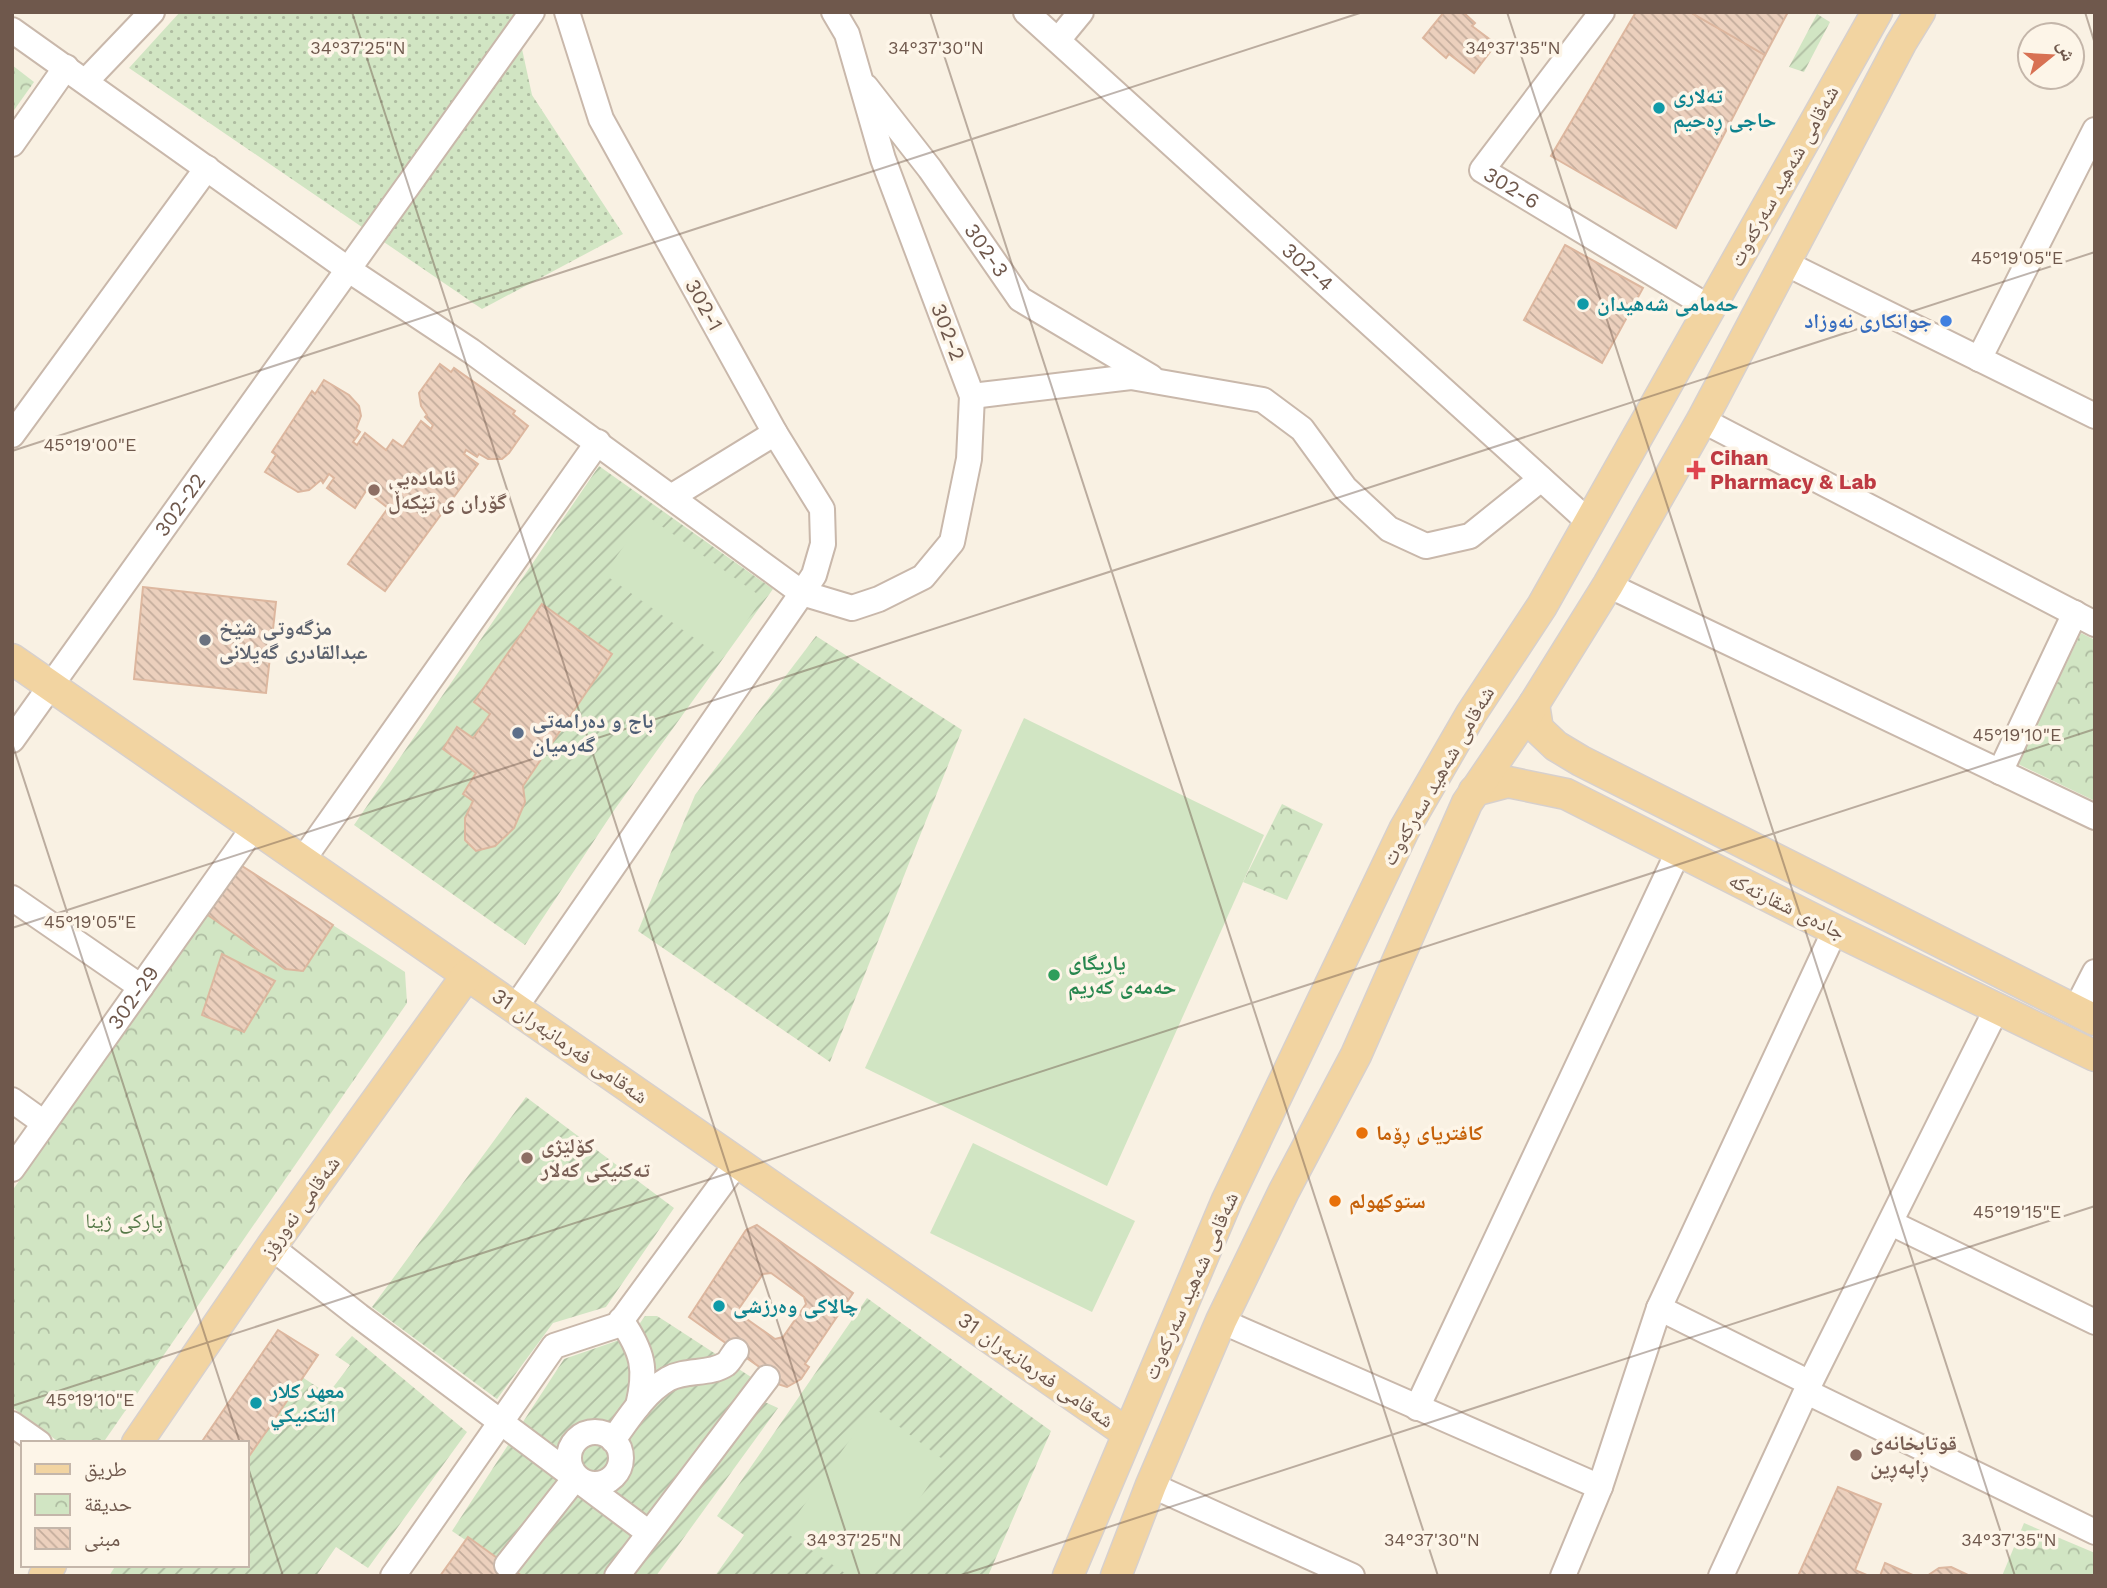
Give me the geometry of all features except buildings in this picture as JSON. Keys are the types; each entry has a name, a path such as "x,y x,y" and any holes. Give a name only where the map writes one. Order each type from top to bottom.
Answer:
{"main road":[{"name":"شەقامی شەهید سەرکەوت","path":"1116,1576 1151,1485 1221,1321 1284,1192 1356,1055 1467,803 1534,704 1608,585 1702,420 1920,12"},
{"name":"شەقامی شەهید سەرکەوت","path":"1068,1576 1227,1200 1398,843 1458,736 1542,606 1872,17"},
{"name":"شەقامی فەرمانبەران 31","path":"12,659 1128,1433"},
{"name":"جادەی شقارتەکە","path":"1534,704 1538,729 1556,746 1581,761 2085,1015"},
{"path":"1566,794 1581,761"},
{"name":"جادەی شقارتەکە","path":"1474,791 1508,782 1566,794 1835,930 2095,1056"},
{"name":"شەقامی نەورۆز","path":"138,1441 271,1247 467,975"}],"street":[{"path":"12,144 76,74 152,12"},
{"name":"302-22","path":"12,740 532,12"},
{"name":"302-1","path":"515,1008 814,575 822,544 822,509 775,433 601,119 567,12"},
{"name":"302-2","path":"802,593 852,608 879,599 923,577 952,542 969,459 972,396 883,159 847,34 834,12"},
{"name":"302-4","path":"1026,12 1589,522"},
{"path":"1058,40 1081,12"},
{"name":"302-6","path":"1602,12 1482,170 1710,308"},
{"path":"12,30 349,270 471,351 802,593"},
{"name":"302-3","path":"857,75 930,169 1020,299 1157,381"},
{"path":"1979,359 2095,130"},
{"path":"12,435 207,168"},
{"path":"1785,262 2095,416"},
{"path":"972,396 1130,377 1263,400 1302,429 1345,488 1389,529 1426,546 1470,536 1541,479"},
{"path":"1702,420 2085,618 2000,772"},
{"path":"671,497 775,433"},
{"path":"302,861 598,442"},
{"path":"1608,585 2095,817"},
{"name":"302-29","path":"12,1169 254,827"},
{"path":"1417,1408 1678,852"},
{"path":"12,898 141,986"},
{"path":"1563,1576 1600,1487 1659,1308 1835,930"},
{"path":"2085,1015 2095,972"},
{"path":"1721,1576 1808,1387 1997,1008"},
{"path":"12,1100 44,1124"},
{"path":"393,1576 554,1346 618,1325 737,1163"},
{"path":"1891,1223 2095,1322"},
{"path":"271,1247 649,1533"},
{"path":"1659,1308 1808,1387 2095,1532"},
{"path":"621,1320 635,1342 643,1365 643,1385 638,1406"},
{"path":"1221,1321 1600,1487"},
{"path":"613,1440 638,1406 667,1380 684,1372 707,1370 727,1364 736,1351"},
{"path":"617,1576 766,1378"},
{"path":"12,1424 36,1441"},
{"path":"598,1433 613,1440 620,1458 613,1476 595,1484 576,1476 569,1462 569,1454 576,1440 583,1435 598,1433"},
{"path":"507,1565 576,1476"},
{"path":"1151,1485 1346,1575"}],"green space":[{"path":"180,12 514,12 532,95 623,234 482,309 129,68"},
{"path":"1817,14 1830,22 1804,72 1789,67"},
{"path":"12,65 34,82 12,113"},
{"path":"599,466 773,589 615,809 525,945 354,825"},
{"path":"646,515 763,598 721,657 604,574"},
{"path":"2081,633 2095,640 2095,801 2018,764"},
{"path":"816,636 962,730 830,1062 638,931 695,795"},
{"name":"یاریگای ‌حەمەی کەریم","path":"1024,718 1264,835 1107,1186 865,1068"},
{"path":"1282,804 1323,824 1287,900 1243,882"},
{"name":"پارکی ژینا","path":"239,864 405,972 407,1003 104,1441 57,1441 12,1407 12,1191"},
{"path":"526,1097 674,1208 606,1307 553,1323 497,1399 372,1307"},
{"path":"973,1143 1135,1221 1092,1312 930,1233"},
{"path":"867,1298 1051,1431 988,1576 715,1576 744,1535 717,1516"},
{"path":"645,1316 657,1316 751,1377 741,1391 778,1408 656,1576 519,1576 452,1531 564,1359 631,1336"},
{"path":"352,1336 467,1432 368,1568 336,1547 316,1576 109,1576 115,1567 248,1567 248,1458 302,1377 328,1394 350,1365 335,1355"},
{"path":"873,1407 945,1461 867,1576 849,1576 785,1532"},
{"path":"2024,1523 2095,1553 2095,1576 2002,1576"}],"place":[{"name":"تەلاری حاجی ڕەحیم","path":"1659,108"},
{"name":"حەمامی شەهیدان","path":"1583,304"},
{"name":"جوانکاری نەوزاد","path":"1946,321"},
{"name":"Cihan Pharmacy & Lab","path":"1696,470"},
{"name":"ئامادەیی گۆران ی تێکەڵ","path":"374,490"},
{"name":"مزگەوتی شێخ عبدالقادری گەیلانی","path":"205,640"},
{"name":"باج و دەرامەتی گەرمیان","path":"518,733"},
{"name":"یاریگای ‌حەمەی کەریم","path":"1054,975"},
{"name":"کافتریای ڕۆما","path":"1362,1133"},
{"name":"کۆلێژی تەکنیکی کەلار","path":"527,1158"},
{"name":"ستوكهولم","path":"1335,1201"},
{"name":"چالاکی وەرزشی","path":"719,1306"},
{"name":"معهد كلار التكنيكي","path":"256,1403"},
{"name":"قوتابخانەی ڕاپەڕین","path":"1856,1455"}]}
